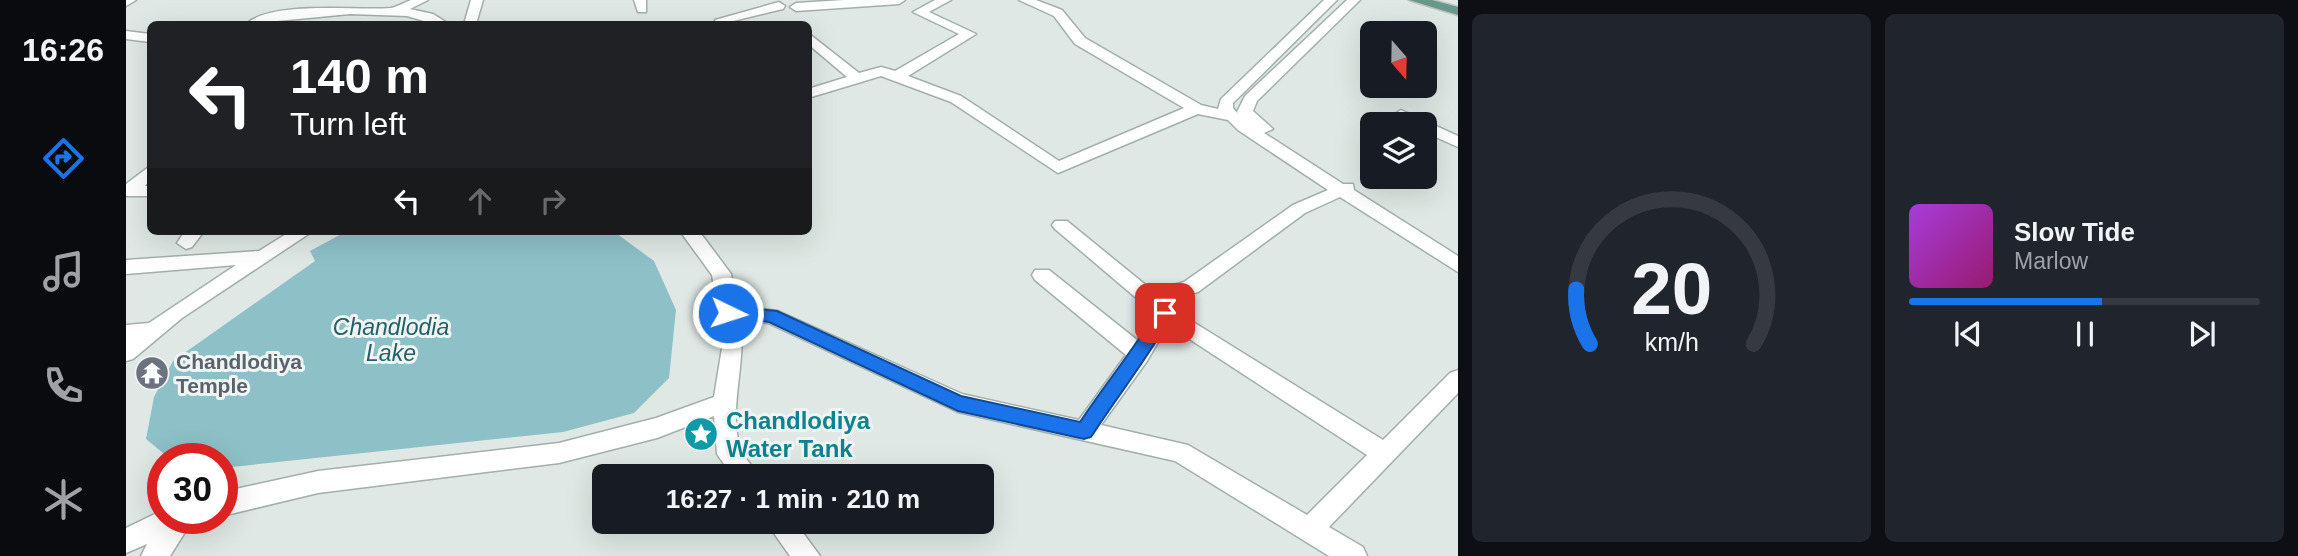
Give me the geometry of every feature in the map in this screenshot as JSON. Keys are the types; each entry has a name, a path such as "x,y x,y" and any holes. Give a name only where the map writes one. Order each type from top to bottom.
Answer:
{"main road":[{"path":"1416,0 1458,11"},
{"path":"1448,0 1458,3"}],"street":[{"path":"391,12 422,0"},
{"path":"471,21 477,0"},
{"path":"722,21 779,3 796,7 899,0"},
{"path":"897,77 969,34 919,12 919,5 945,0"},
{"path":"1025,0 1058,13 1080,41 1196,109 1229,116 1346,188 1458,251"},
{"path":"1331,0 1255,93 1245,112 1252,120 1346,188 1458,265"},
{"path":"1229,116 1226,102 1305,35 1354,0"},
{"path":"258,21 312,5 391,12 436,18 440,21"},
{"path":"796,7 802,21"},
{"path":"126,35 147,38"},
{"path":"812,39 856,78"},
{"path":"812,93 881,71 956,99 1058,168 1196,109"},
{"path":"1437,132 1458,142"},
{"path":"127,191 147,174"},
{"path":"1084,431 1117,382 1140,355 1157,306 1191,287 1299,209 1346,188"},
{"path":"127,191 147,191"},
{"path":"1061,225 1157,306 1384,453"},
{"path":"126,354 175,313 298,235"},
{"path":"692,235 721,274 733,342 724,403 729,454 737,464"},
{"path":"126,267 264,257"},
{"path":"1042,275 1140,355"},
{"path":"728,313 771,316 958,403 1180,452 1354,556"},
{"path":"126,333 154,330"},
{"path":"1309,530 1458,379"},
{"path":"238,500 318,482 559,453 657,428 724,403"},
{"path":"126,541 147,531"},
{"path":"154,556 170,534"},
{"path":"789,534 807,556"}],"water":[{"name":"Chandlodia Lake","path":"340,235 618,235 654,261 676,310 669,378 634,413 563,432 238,466 238,443 151,443 146,439 154,397 173,361 315,261 310,251"}],"place":[{"name":"Chandlodiya Temple","path":"152,373"},
{"name":"Chandlodiya Water Tank","path":"701,434"}],"route":[{"path":"728,313 771,316 958,403 1084,431 1117,382 1140,355 1165,313"}]}
